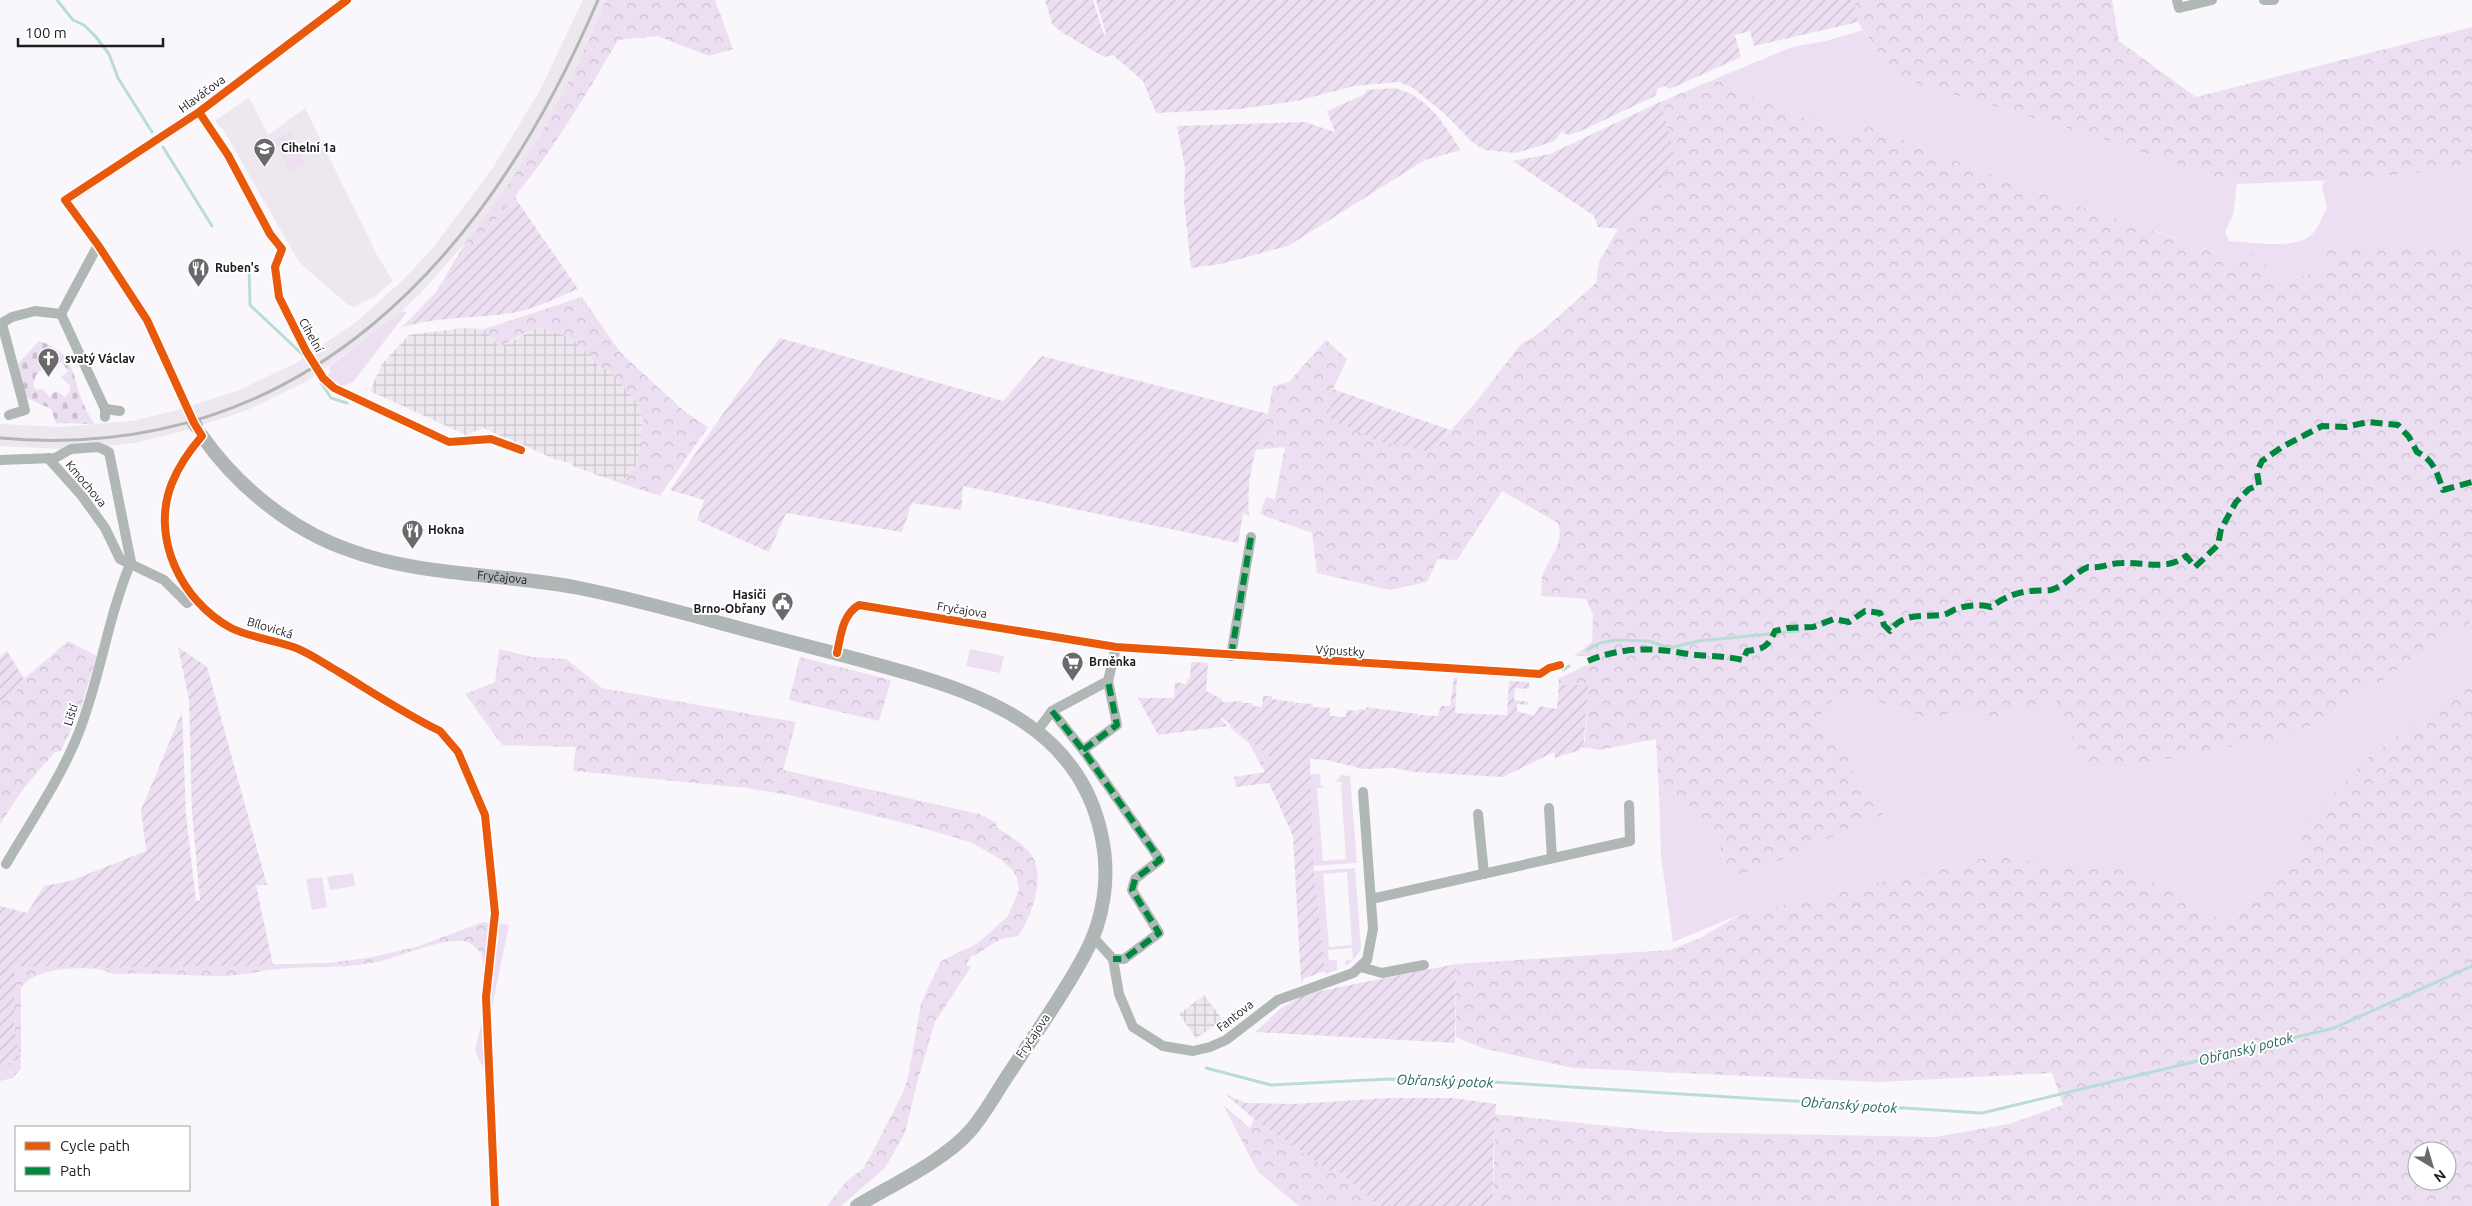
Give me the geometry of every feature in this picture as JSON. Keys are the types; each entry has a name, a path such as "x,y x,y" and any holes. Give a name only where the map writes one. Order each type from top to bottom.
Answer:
{"main road":[{"name":"Fryčajova","path":"198,428 213,452 264,502 300,527 345,549 404,565 578,588 837,653 934,680 974,695 1010,713 1038,730 1057,748 1082,782 1098,818 1107,861 1103,904 1094,938 1076,972 969,1132 940,1155 857,1206"}],"street":[{"name":"Hlaváčova","path":"65,200 199,112 347,0"},
{"path":"2177,0 2179,8 2212,0"},
{"path":"2264,0 2274,0"},
{"name":"Cihelní","path":"199,112 228,156 270,234 282,249 275,267 279,297 306,351 323,378 340,392 449,442 491,439 521,450"},
{"path":"61,314 98,246"},
{"path":"9,415 25,410 1,324 12,317 35,311 61,314"},
{"path":"61,314 105,413 120,411"},
{"name":"Bílovická","path":"198,428 171,484 166,519 166,538 171,559 180,577 195,597 230,627 250,636 296,648 440,731 458,752 485,815"},
{"path":"48,458 56,458 71,449 98,447 109,452 131,562"},
{"name":"Kmochova","path":"0,460 48,458 82,496 105,528 120,559 131,562"},
{"path":"1231,656 1251,537"},
{"name":"Bílovická","path":"131,562 164,580 187,603 195,597"},
{"name":"Liští","path":"6,864 68,757 77,736 95,682 119,592 131,562"},
{"name":"Fryčajova","path":"837,653 846,617 852,609 859,605 870,605 1116,648"},
{"path":"1083,750 1117,725 1108,681 1116,648"},
{"name":"Výpustky","path":"1116,648 1540,674 1549,668 1560,665"},
{"path":"1038,730 1052,711 1108,681"},
{"path":"1052,711 1083,750 1160,860 1135,879 1132,890 1160,933 1124,959 1113,959 1094,938"},
{"path":"1363,792 1373,929 1371,951 1361,967 1382,973 1424,965"},
{"path":"1371,899 1630,841 1628,804"},
{"path":"1549,808 1552,858"},
{"path":"1478,814 1484,874"},
{"name":"Fantova","path":"1113,959 1119,994 1133,1027 1163,1046 1192,1051 1210,1047 1226,1040 1278,1000 1353,973 1361,967"}],"shaded area":[{"path":"583,0 606,0 575,69 541,134 510,182 465,243 419,295 390,322 306,382 245,411 187,430 135,443 97,447 61,449 0,446 0,424 60,427 132,421 181,409 237,391 296,363 356,322 404,279 431,250 492,169 539,92"},
{"path":"249,97 268,135 305,108 377,255 393,281 376,296 354,307 348,305 299,262 224,131 215,121"},
{"path":"539,327 572,338 603,370 608,368 637,403 643,419 638,462 627,478 614,481 575,467 570,463 557,460 483,428 466,435 370,391 382,364 409,335 462,328 484,329 500,347"},
{"path":"1204,995 1223,1020 1196,1038 1179,1014"}],"green space":[{"path":"606,0 715,0 733,49 709,56 657,36 618,40 557,140 515,196 518,202 506,207 436,292 465,243 510,182 541,134 575,69"},
{"path":"1045,0 1093,0 1104,35 1106,34 1096,0 1854,0 1858,22 1754,46 1750,31 1735,35 1741,57 1670,89 1664,86 1658,88 1655,96 1581,131 1569,135 1561,132 1555,141 1516,153 1485,150 1472,142 1445,114 1413,88 1399,82 1354,86 1297,101 1240,109 1156,113 1143,81 1113,55 1104,57 1063,33 1052,24"},
{"path":"1854,0 2112,0 2119,41 2196,97 2472,27 2472,168 2338,180 2237,184 2084,133 1894,77 1858,22"},
{"path":"1863,30 1894,77 2084,133 2237,184 2233,214 2225,232 2229,241 2284,244 2304,240 2316,229 2327,207 2322,187 2324,181 2472,168 2472,249 2318,249 2329,268 2282,282 2254,255 2228,256 2026,188 1870,127 1843,132 1764,102 1715,79 1792,47 1826,41"},
{"path":"1715,79 1764,102 1843,132 1870,127 2026,188 2227,256 2254,254 2282,282 2329,268 2317,249 2472,249 2472,621 2297,734 2116,769 2085,767 2055,698 1985,722 1972,712 1924,717 1853,693 1829,703 1816,722 1844,745 1858,783 1883,814 1786,858 1729,879 1715,831 1659,793 1656,739 1599,750 1581,747 1585,742 1587,710 1557,717 1559,678 1596,661 1594,656 1574,656 1592,642 1593,615 1586,599 1541,596 1542,576 1558,544 1560,531 1558,523 1502,491 1457,560 1438,559 1427,582 1390,590 1317,573 1312,533 1260,514 1266,497 1275,499 1285,447 1254,450 1268,414 1273,386 1289,382 1326,340 1347,359 1333,389 1329,418 1431,452 1476,402 1521,344 1541,332 1596,283 1599,262 1618,229 1654,193 1671,162 1670,142 1660,102"},
{"path":"1395,88 1407,92 1426,104 1441,121 1461,150 1425,160 1288,246 1221,264 1191,268 1184,201 1185,168 1177,126 1305,122 1335,132 1327,111 1363,95 1367,90"},
{"path":"1660,102 1672,148 1667,173 1641,207 1618,229 1598,227 1594,216 1513,161 1550,154"},
{"path":"290,132 306,164 290,172 274,140"},
{"path":"518,202 578,289 540,305 517,312 445,319 402,327 436,292 506,207"},
{"path":"582,297 620,352 685,412 708,427 660,496 614,481 627,478 638,462 643,419 637,403 608,369 603,370 572,338 539,327 500,347 484,329"},
{"path":"402,311 407,312 353,382 341,387 325,376 331,372 329,367"},
{"path":"780,338 1003,401 1042,356 1268,414 1252,464 1248,502 1249,515 1243,514 1238,543 963,486 961,510 912,503 902,532 786,513 769,552 697,520 704,500 670,490 734,398"},
{"path":"39,341 58,350 72,369 83,402 94,424 56,423 51,409 25,397 17,365","holes":["53,360 58,364 62,362 68,371 61,377 70,386 70,391 65,397 56,391 49,397 43,389 37,390 33,386 36,375"]},
{"path":"1333,389 1450,430 1431,452 1378,441 1329,418"},
{"path":"2472,621 2472,680 2368,758 2306,849 2229,922 2049,864 1997,855 1739,915 1673,942 1661,856 1659,793 1715,831 1729,879 1786,858 1882,814 1858,783 1844,745 1816,722 1829,703 1853,693 1924,717 1972,712 1985,722 2055,697 2085,767 2116,769 2297,734"},
{"path":"68,641 97,656 80,710 61,751 55,752 24,788 0,824 0,702 12,698 24,679"},
{"path":"178,647 207,667 267,885 256,885 273,965 109,968 14,966 14,1026 20,1059 0,1065 0,906 27,913 44,886 70,881 146,851 141,810 182,712 186,815 196,900 200,901 192,812 189,700"},
{"path":"499,649 532,657 566,659 602,688 796,722 783,770 979,814 997,823 996,827 1030,853 1035,862 1037,872 1036,895 1023,928 1018,936 1001,939 974,956 972,955 966,965 971,967 935,1022 905,1133 885,1168 841,1206 827,1206 846,1182 864,1168 902,1095 908,1077 921,1003 941,961 978,943 1008,916 1019,890 1017,878 1013,871 1002,860 970,842 912,825 789,795 746,788 573,771 576,747 502,745 465,694 495,682"},
{"path":"970,649 1004,656 1000,673 966,666"},
{"path":"7,651 24,679 12,698 0,702 0,657"},
{"path":"800,657 891,680 879,721 789,700"},
{"path":"1191,662 1208,663 1206,691 1222,699 1222,702 1242,701 1242,703 1252,703 1253,706 1262,707 1263,696 1272,696 1272,699 1294,702 1294,707 1296,703 1313,704 1313,707 1330,708 1330,716 1346,717 1346,710 1356,711 1357,716 1358,709 1366,710 1366,707 1418,714 1418,720 1420,715 1438,716 1441,706 1450,706 1454,678 1457,678 1455,713 1507,715 1509,681 1529,682 1529,689 1515,688 1514,700 1529,702 1528,705 1517,704 1517,711 1534,716 1539,706 1557,709 1559,685 1588,685 1584,742 1580,750 1555,758 1554,752 1503,777 1414,772 1394,768 1363,769 1327,760 1310,759 1314,871 1325,971 1305,978 1301,982 1293,836 1269,783 1236,787 1234,777 1265,772 1259,762 1274,760 1221,717 1221,720 1228,726 1158,735 1138,698 1174,698 1175,682 1187,684 1187,679 1190,679"},
{"path":"2472,680 2472,1206 1493,1206 1495,1114 1666,1132 1935,1137 2009,1124 2063,1105 2052,1073 1879,1082 1573,1068 1482,1048 1456,1037 1456,964 1670,950 1700,938 1739,915 1997,855 2049,864 2109,866 2153,882 2213,916 2229,922 2306,849 2298,830 2368,758"},
{"path":"1230,725 1275,760 1259,762 1249,743 1230,728"},
{"path":"1310,774 1320,774 1321,786 1327,787 1317,788 1323,861 1346,859 1341,786 1336,786 1342,785 1342,782 1335,782 1341,775 1350,776 1357,863 1314,866"},
{"path":"1355,868 1361,949 1355,958 1345,967 1345,961 1353,959 1352,948 1328,950 1329,960 1337,960 1337,970 1325,974 1314,871","holes":["1347,872 1352,945 1329,947 1323,874"]},
{"path":"353,873 355,886 330,890 327,877"},
{"path":"322,877 327,907 312,910 306,879"},
{"path":"483,922 489,923 489,953 485,954 465,941 450,941 382,961 360,965 278,969 229,976 142,973 112,974 102,970 82,968 46,972 27,981 21,988 21,1068 13,1078 0,1081 0,1065 20,1059 14,1026 14,966 109,968 328,963 367,958 416,947"},
{"path":"496,923 509,925 492,1007 491,1023 500,1206 496,1174 489,1024 489,988"},
{"path":"481,953 489,953 483,998 493,1206 484,1070 475,1051 481,1024 484,967"},
{"path":"1456,964 1455,1043 1256,1032 1280,1009 1305,994"},
{"path":"1225,1094 1246,1103 1294,1104 1389,1098 1453,1098 1496,1104 1493,1206 1380,1206 1334,1168 1333,1173 1254,1119"},
{"path":"1223,1105 1250,1128 1254,1119 1333,1173 1334,1168 1380,1206 1299,1206 1258,1172"}],"waterway":[{"name":"Obřanský potok","path":"57,0 73,20 84,25 96,37 109,54 118,78 152,132"},
{"name":"Obřanský potok","path":"163,147 212,226"},
{"name":"Obřanský potok","path":"249,266 250,305 303,355"},
{"name":"Obřanský potok","path":"320,381 331,398 347,403"},
{"path":"1587,650 1600,643 1616,640 1648,641 1670,648 1698,641 1799,631"},
{"path":"1563,670 1569,666"},
{"name":"Obřanský potok","path":"1206,1068 1271,1085 1388,1079 1477,1081 1982,1113 2334,1028 2472,966"}],"railway":[{"path":"0,438 108,437 206,417 293,379 371,326 440,259 501,181 553,94 598,0"}],"marked path":[{"path":"1588,661 1611,653 1646,649 1743,660 1747,651 1758,649 1768,644 1775,631 1787,628 1813,627 1834,619 1849,622 1865,611 1880,613 1884,625 1890,631 1895,625 1907,618 1944,615 1969,606 1982,605 1991,607 2015,594 2051,590 2061,586 2088,567 2122,563 2164,565 2179,561 2186,556 2195,567 2218,545 2221,529 2236,502 2249,489 2259,485 2257,472 2262,461 2282,447 2322,426 2346,427 2368,422 2398,425 2409,437 2417,452 2431,463 2443,490 2472,482"},
{"path":"1231,656 1251,537"},
{"path":"1083,750 1117,725 1108,681"},
{"path":"1052,711 1083,750 1160,860 1135,879 1132,890 1159,933 1124,959 1113,959"}],"cycle path":[{"path":"347,0 199,112 65,200 98,245 147,320 194,423 202,436 178,470 166,504 165,525 168,545 174,566 185,584 198,602 213,616 231,628 302,650 401,710 440,731 458,752 485,815 495,913 486,997 495,1206"},
{"path":"199,112 228,155 270,234 282,249 275,267 279,297 306,351 323,378 334,388 449,442 491,439 521,450"},
{"path":"837,653 846,620 853,609 859,605 1116,647 1540,674 1549,668 1560,665"}],"place":[{"name":"Cihelní 1a","path":"265,167"},
{"name":"Ruben's","path":"199,287"},
{"name":"svatý Václav","path":"49,378"},
{"name":"Hokna","path":"412,549"},
{"name":"Hasiči Brno-Obřany","path":"782,621"},
{"name":"Brněnka","path":"1073,681"}]}
